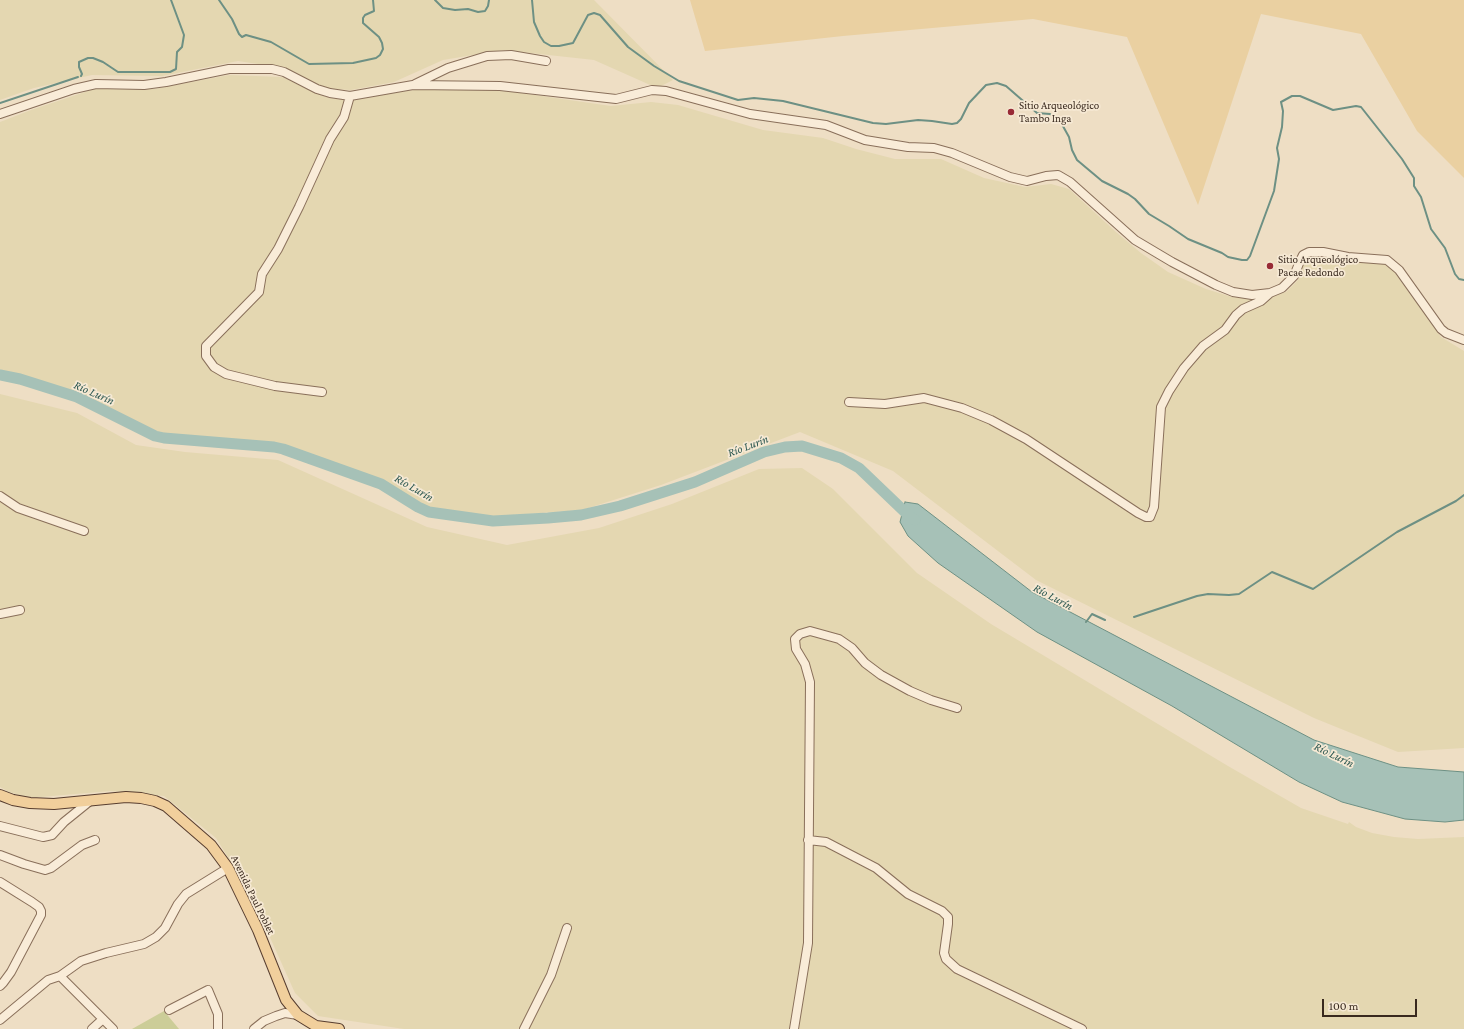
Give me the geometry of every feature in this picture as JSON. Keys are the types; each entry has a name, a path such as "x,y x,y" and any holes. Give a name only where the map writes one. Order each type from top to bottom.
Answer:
{"main road":[{"name":"Avenida Paul Poblet","path":"0,795 13,800 30,803 54,804 141,798 155,801 166,806 212,845 228,868 258,930 286,1000 298,1014 316,1027 340,1029"}],"street":[{"path":"413,85 448,68 487,56 511,55 546,61"},
{"path":"0,114 74,88 96,84 144,85 229,69 272,69 284,72 317,89 330,93 350,96 413,85 500,86 616,99 652,90 666,91 750,114 826,125 865,140 908,147 934,148 952,153 1010,177 1027,181 1046,176 1058,175 1070,182 1135,240 1172,262 1216,285 1233,292 1252,295 1270,293 1282,288 1294,276 1303,255 1309,252 1323,252 1348,257 1387,260 1399,270 1441,329 1446,333 1464,340"},
{"path":"322,392 275,386 226,374 214,367 206,356 206,346 259,292 262,274 278,249 330,139 344,117 350,96"},
{"path":"850,402 885,404 924,398 962,408 992,420 1026,439 1138,514 1150,517 1154,507 1161,407 1169,391 1184,368 1203,346 1225,330 1236,315 1243,309 1261,301 1270,293"},
{"path":"0,496 18,508 84,530"},
{"path":"0,614 20,610"},
{"path":"794,1029 808,943 810,682 805,664 796,649 795,639 800,634 810,630 839,639 852,648 865,662 881,675 917,694 957,708"},
{"path":"0,826 42,837 52,835 64,822 90,801"},
{"path":"0,855 45,870 51,868 82,845 95,840"},
{"path":"808,840 826,842 876,868 908,894 942,911 948,917 944,953 946,959 957,969 1082,1029"},
{"path":"0,1020 48,980 60,976 81,961 106,953 144,944 156,937 165,928 178,904 186,894 228,868"},
{"path":"0,882 32,902 39,907 41,911 11,972 0,986"},
{"path":"524,1029 552,975 567,928"},
{"path":"60,976 113,1029"},
{"path":"169,1010 208,990 218,1014 218,1029"},
{"path":"254,1029 264,1021 276,1016 298,1014"},
{"path":"92,1029 103,1019"}],"shaded area":[{"path":"0,0 594,0 673,80 657,88 594,60 503,50 443,60 394,82 351,90 331,89 319,86 278,67 238,61 162,76 92,75 34,88 0,100"},
{"path":"229,75 282,77 325,97 343,100 414,90 500,90 611,106 651,102 678,105 763,130 823,138 856,149 895,159 941,159 984,178 1025,187 1051,184 1069,189 1141,253 1168,272 1206,289 1232,297 1251,298 1270,296 1286,292 1298,280 1304,263 1314,254 1385,264 1392,269 1441,337 1464,351 1464,748 1398,752 1314,718 1036,580 893,471 800,432 661,485 582,510 486,517 433,511 360,472 278,448 156,435 146,432 76,396 15,374 0,371 0,122 97,88 154,89"},
{"path":"0,394 77,413 136,445 185,452 278,460 427,527 507,545 599,528 672,504 759,469 802,468 833,489 917,573 991,624 1301,808 1348,824 1349,822 1356,827 1372,833 1394,837 1418,839 1464,837 1464,1029 404,1029 318,1016 295,993 250,893 216,838 164,796 111,791 29,798 9,792 0,787"}],"green space":[{"path":"164,1011 179,1029 132,1029"}],"sand":[{"path":"690,0 1464,0 1464,178 1417,131 1361,34 1261,14 1198,205 1127,37 1033,19 843,36 705,51"}],"water":[{"path":"905,502 918,504 1032,592 1314,740 1398,767 1464,772 1464,820 1445,822 1405,819 1342,802 1299,782 1172,706 1037,632 938,563 908,536 900,522"}],"waterway":[{"path":"81,76 82,74 79,67 79,62 88,58 93,58 103,62 118,72 170,72 176,69 177,52 182,47 184,35 171,0"},
{"path":"219,0 242,37 246,35 271,42 309,64 353,63 376,58 380,55 383,49 379,37 363,23 363,18 365,15 374,11 373,0"},
{"path":"435,0 443,8 455,10 468,9 478,12 485,11 489,0"},
{"path":"532,0 534,22 544,42 551,46 573,43 588,15 594,13 600,15 628,47 654,66 679,81 738,100 754,98 783,101 873,123 886,124 918,120 952,124 957,123 961,119 969,103 986,85 997,83 1006,86 1037,113 1050,114 1059,119 1069,137 1072,150 1077,160 1102,181 1128,194 1135,199 1149,214 1188,239 1228,257 1242,260 1247,260 1250,256 1274,191 1279,159 1277,148 1282,127 1283,111 1281,102 1292,96 1300,96 1333,110 1356,106 1361,107 1402,159 1414,178 1414,186 1421,197 1431,229 1445,248 1455,274 1459,279 1464,280"},
{"path":"0,103 78,77"},
{"name":"Río Lurín","path":"0,375 20,379 77,397 155,436 283,449 381,484 418,507 429,512 493,521 581,515 620,506 695,482 764,452 785,447 802,446 841,458 859,468 915,520"},
{"path":"1134,617 1197,596 1208,594 1239,594 1272,572 1313,589 1397,532 1456,501 1464,495"},
{"path":"1086,622 1092,614 1105,620"}],"place":[{"name":"Sitio Arqueológico Tambo Inga","path":"1011,112"},
{"name":"Sitio Arqueológico Pacae Redondo","path":"1270,266"}]}
